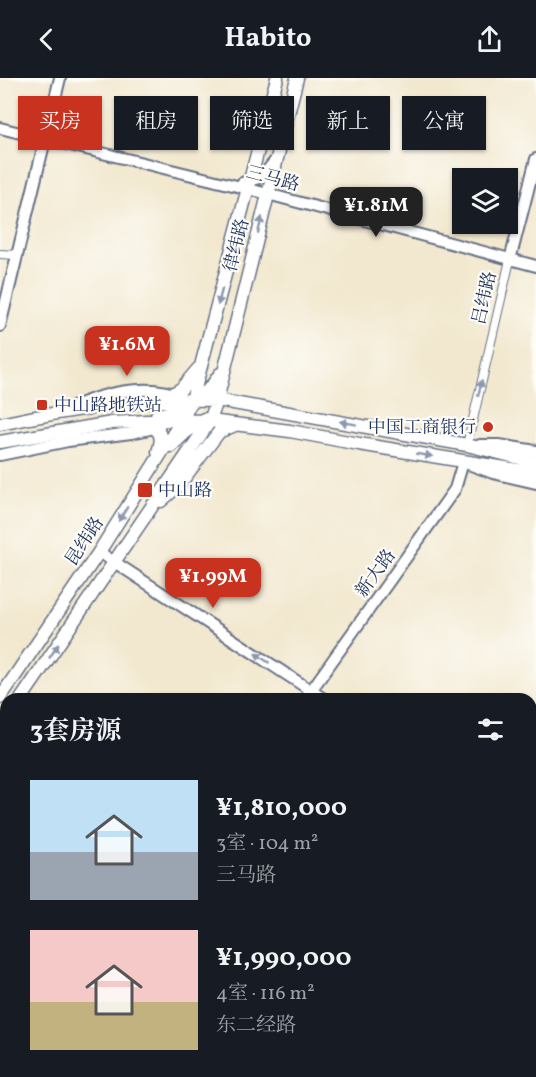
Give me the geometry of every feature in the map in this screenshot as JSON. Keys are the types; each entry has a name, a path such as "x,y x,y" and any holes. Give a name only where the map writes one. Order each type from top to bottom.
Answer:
{"main road":[{"name":"律纬路","path":"193,401 277,78"},
{"name":"律纬路","path":"208,418 216,400 226,363 297,78"},
{"path":"157,402 187,383 203,361"},
{"path":"0,442 129,422 177,410 214,385 226,363"},
{"path":"0,424 66,410 157,402 216,400 467,445 536,473"},
{"name":"昆纬路","path":"3,693 99,552 193,401"},
{"path":"154,464 185,433 208,418 232,408 262,408"},
{"path":"129,422 208,418 463,462 536,462"},
{"name":"昆纬路","path":"25,693 148,512 208,418"},
{"path":"129,422 143,423 157,428 161,442 154,464"},
{"path":"148,512 178,486 219,432 242,425"}],"street":[{"path":"56,96 60,78"},
{"name":"三马路","path":"0,128 18,132"},
{"path":"0,326 42,150"},
{"name":"三马路","path":"90,150 221,182 249,185 267,194 536,266"},
{"name":"吕纬路","path":"467,445 536,159"},
{"path":"249,185 262,177 275,161"},
{"path":"0,254 16,255"},
{"path":"66,410 120,392 158,390 174,393 193,401"},
{"path":"0,455 68,441 157,428 182,420"},
{"path":"467,445 499,445 536,450"},
{"path":"463,462 493,473 536,483"},
{"name":"新大路","path":"309,693 455,489 463,462"},
{"path":"99,552 307,693"}],"place":[{"name":"中山路地铁站","path":"42,405"},
{"name":"中国工商银行","path":"488,427"},
{"name":"中山路","path":"145,490"}]}
